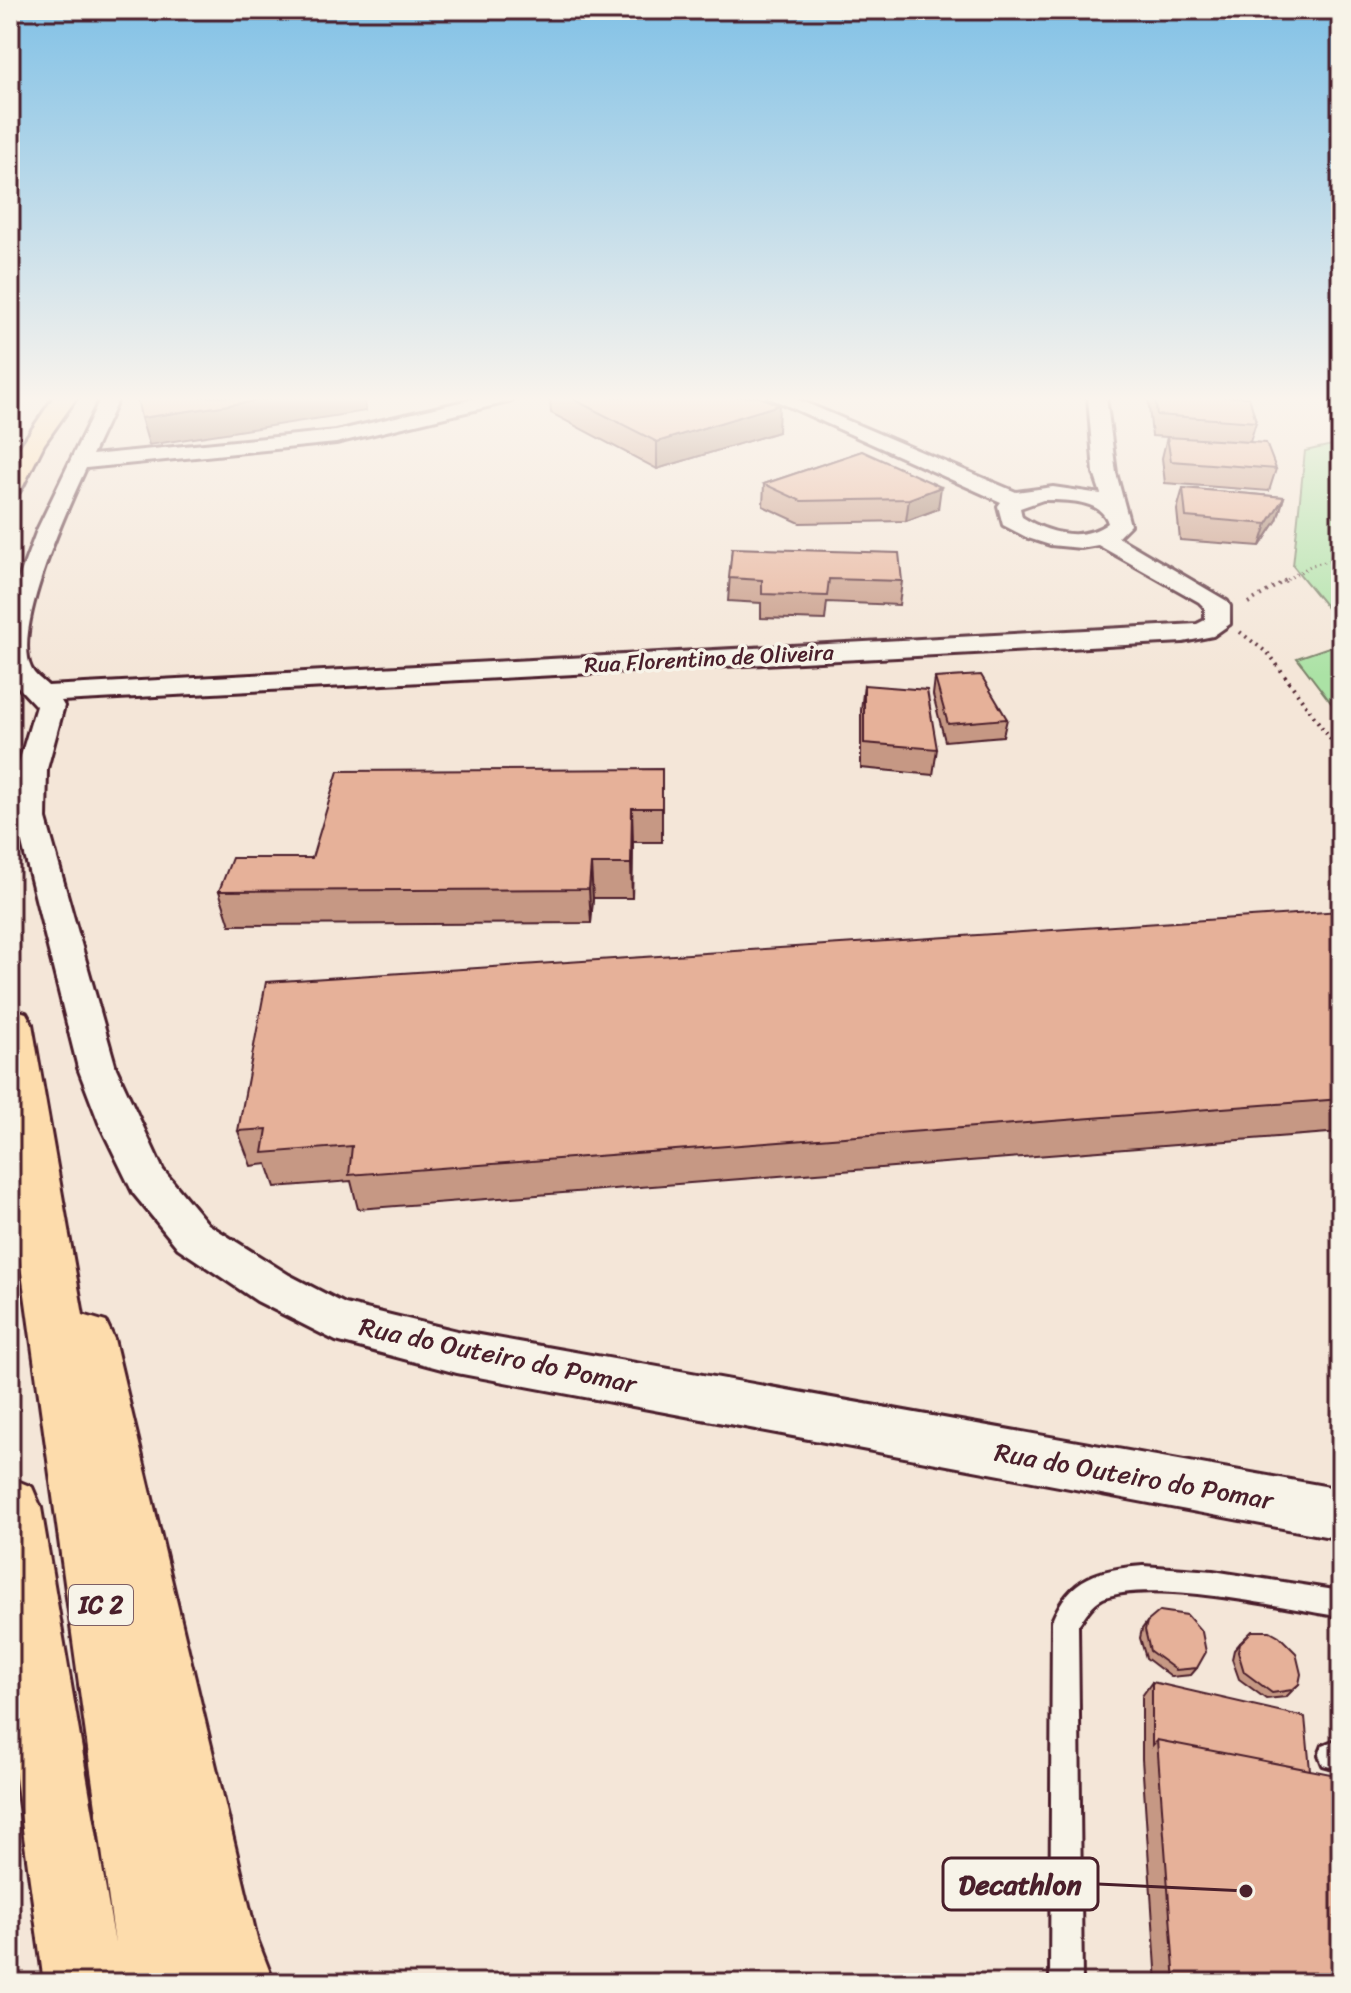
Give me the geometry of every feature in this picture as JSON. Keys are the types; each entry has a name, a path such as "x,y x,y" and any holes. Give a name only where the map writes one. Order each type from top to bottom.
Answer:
{"highway":[{"name":"IC 2","path":"10,1024 160,1983"},
{"path":"42,1227 75,1295 108,1426 219,1939 235,1983"},
{"path":"10,1508 83,1983"}],"street":[{"path":"45,694 23,677 15,663 17,634 25,588 68,490"},
{"path":"992,490 1015,500"},
{"path":"1061,493 1068,490"},
{"path":"1110,490 1119,517 1119,525 1101,537 1068,540 1034,533 1011,520 1009,506 1015,500 1027,495 1061,493 1105,504 1119,517"},
{"path":"1101,537 1208,597 1218,606 1219,615"},
{"name":"Rua Florentino de Oliveira","path":"45,694 430,671 1183,634 1204,631 1217,624 1219,615"},
{"name":"Rua do Outeiro do Pomar","path":"45,694 50,706 32,769 31,819 97,1068 119,1123 148,1181 193,1236 273,1288 336,1321 457,1352 1341,1514"}],"lane":[{"path":"1066,1983 1065,1621 1091,1589 1124,1578 1341,1604"}],"path":[{"path":"1341,558 1312,565 1277,584 1258,599 1219,615 1270,655 1341,754"}],"green space":[{"path":"1301,490 1341,490 1341,625 1293,566"},
{"path":"1341,643 1341,716 1297,658"}],"building":[{"path":"777,490 933,490 909,499 801,501"},
{"path":"1183,490 1284,497 1267,524 1186,517"},
{"path":"732,548 899,553 902,581 829,579 827,596 762,594 762,580 729,578"},
{"path":"981,675 1007,719 948,724 935,678"},
{"path":"864,685 927,690 937,749 864,743"},
{"path":"662,769 662,808 632,808 631,864 591,864 589,889 219,891 232,858 312,858 338,771"},
{"path":"1341,911 1341,1099 349,1175 352,1146 263,1153 267,1129 238,1131 266,982"},
{"path":"1160,1611 1187,1615 1202,1632 1206,1652 1197,1668 1176,1670 1150,1651 1145,1630 1147,1622"},
{"path":"1252,1631 1270,1631 1296,1653 1301,1674 1299,1684 1292,1690 1272,1693 1244,1672 1238,1652 1240,1643"},
{"path":"1152,1682 1305,1717 1310,1770 1157,1740 1152,1746"},
{"path":"1157,1740 1341,1776 1341,1983 1175,1983"}],"place":[{"name":"Decathlon","path":"1246,1891"}]}
